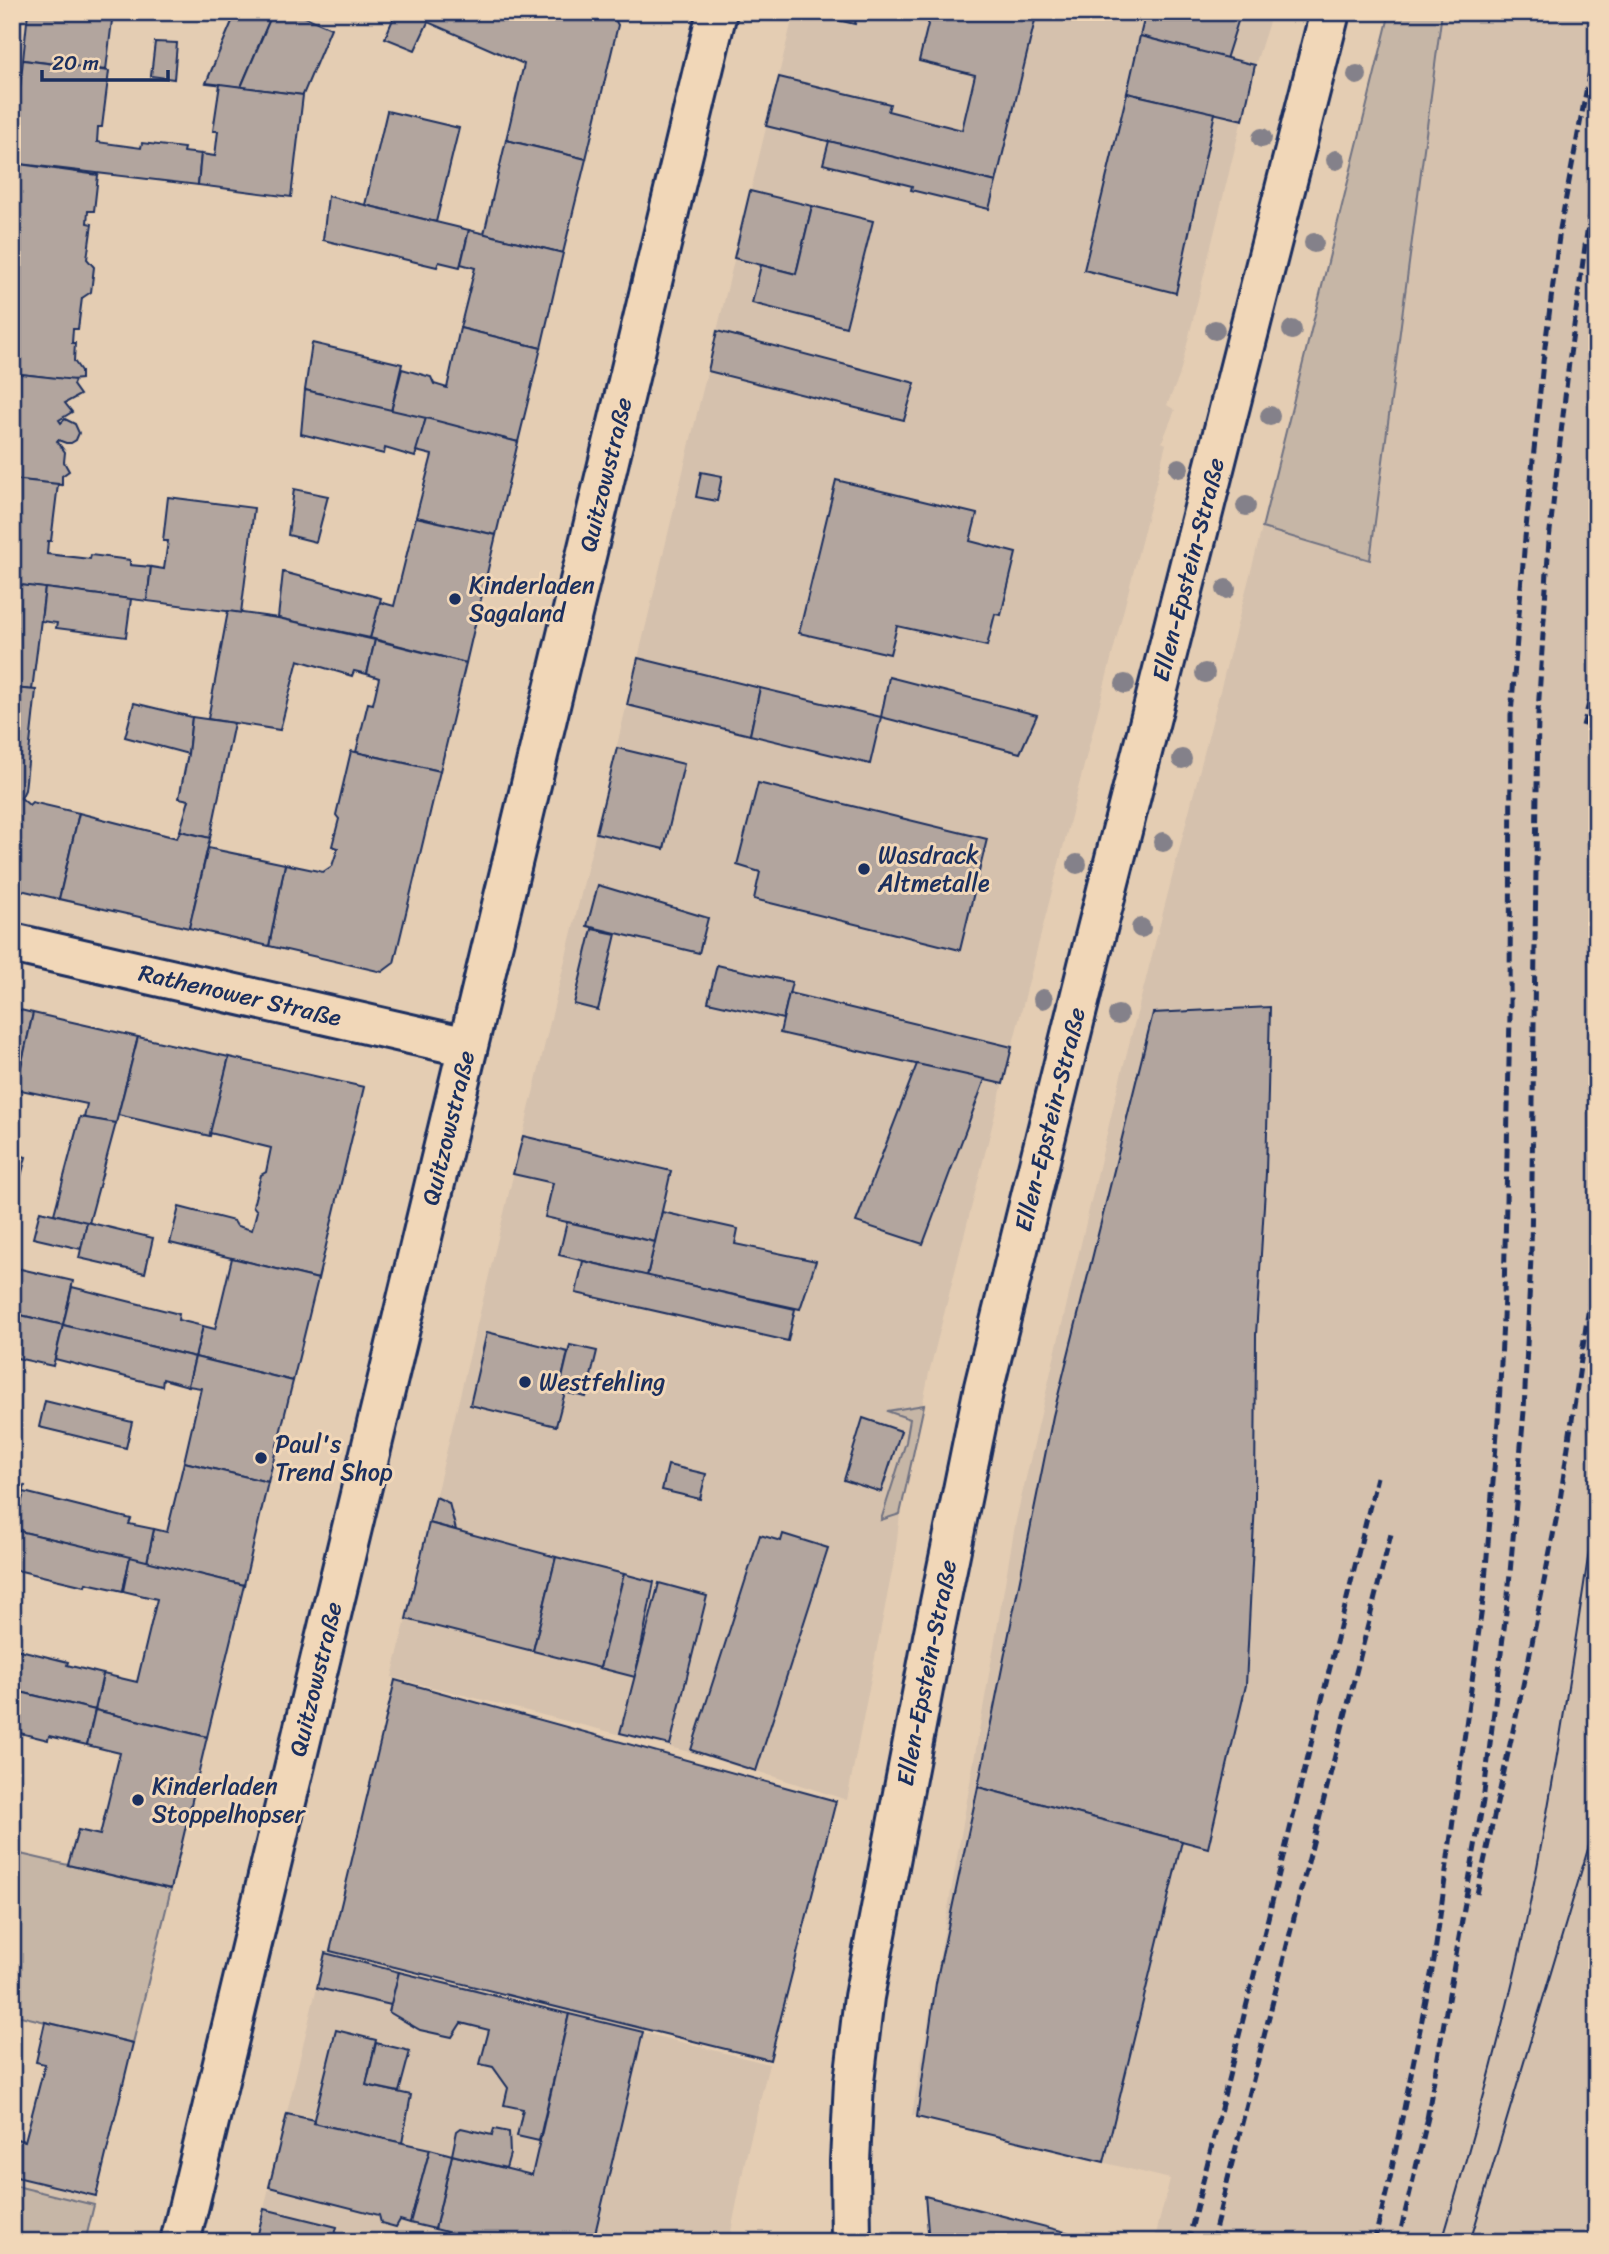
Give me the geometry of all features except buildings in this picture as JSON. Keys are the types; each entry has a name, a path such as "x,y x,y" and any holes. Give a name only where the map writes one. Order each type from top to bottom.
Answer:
{"street":[{"name":"Quitzowstraße","path":"180,2242 717,12"},
{"name":"Ellen-Epstein-Straße","path":"851,2242 850,2161 854,2082 864,1997 935,1623 984,1387 1093,944 1330,12"},
{"name":"Rathenower Straße","path":"12,943 467,1047"}],"shaded area":[{"path":"794,12 1272,12 1255,66 1179,377 1167,405 1175,410 1162,442 1166,444 929,1373 847,1800 725,1761 392,1677"},
{"path":"1390,12 1442,12 1370,560 1262,528"},
{"path":"1442,12 1597,12 1597,2242 1154,2242 1170,2179 912,2115 1016,1520 1116,1095 1262,528 1370,560"},
{"path":"924,1405 900,1514 881,1520 906,1442 910,1419 887,1411"},
{"path":"12,1852 171,1889 133,2043 12,2014"},
{"path":"325,1953 769,2064 745,2161 729,2242 256,2242"},
{"path":"12,2176 96,2196 85,2242 12,2242"},
{"path":"12,2185 94,2205 85,2242 12,2242"}],"tram line":[{"path":"1442,2242 1490,2073 1530,1903 1558,1752 1597,1500"},
{"path":"1470,2242 1597,1819"}],"railway":[{"path":"1374,2242 1390,2178 1434,1960 1484,1593 1499,1408 1504,1296 1510,1014 1511,715 1543,362 1560,229 1597,34"},
{"path":"1427,2119 1483,1801 1508,1596 1524,1411 1531,1257 1538,713 1549,540 1569,362 1587,232 1597,182"},
{"path":"1583,726 1597,673"},
{"path":"1477,1894 1529,1658 1560,1500 1597,1253"},
{"path":"1188,2242 1377,1477"},
{"path":"1212,2242 1392,1530"},
{"path":"1398,2242 1430,2109"}],"place":[{"name":"Kinderladen Sagaland","path":"455,599"},
{"name":"Wasdrack Altmetalle","path":"864,869"},
{"name":"Westfehling","path":"525,1382"},
{"name":"Paul's Trend Shop","path":"261,1458"},
{"name":"Kinderladen Stoppelhopser","path":"138,1800"}]}
